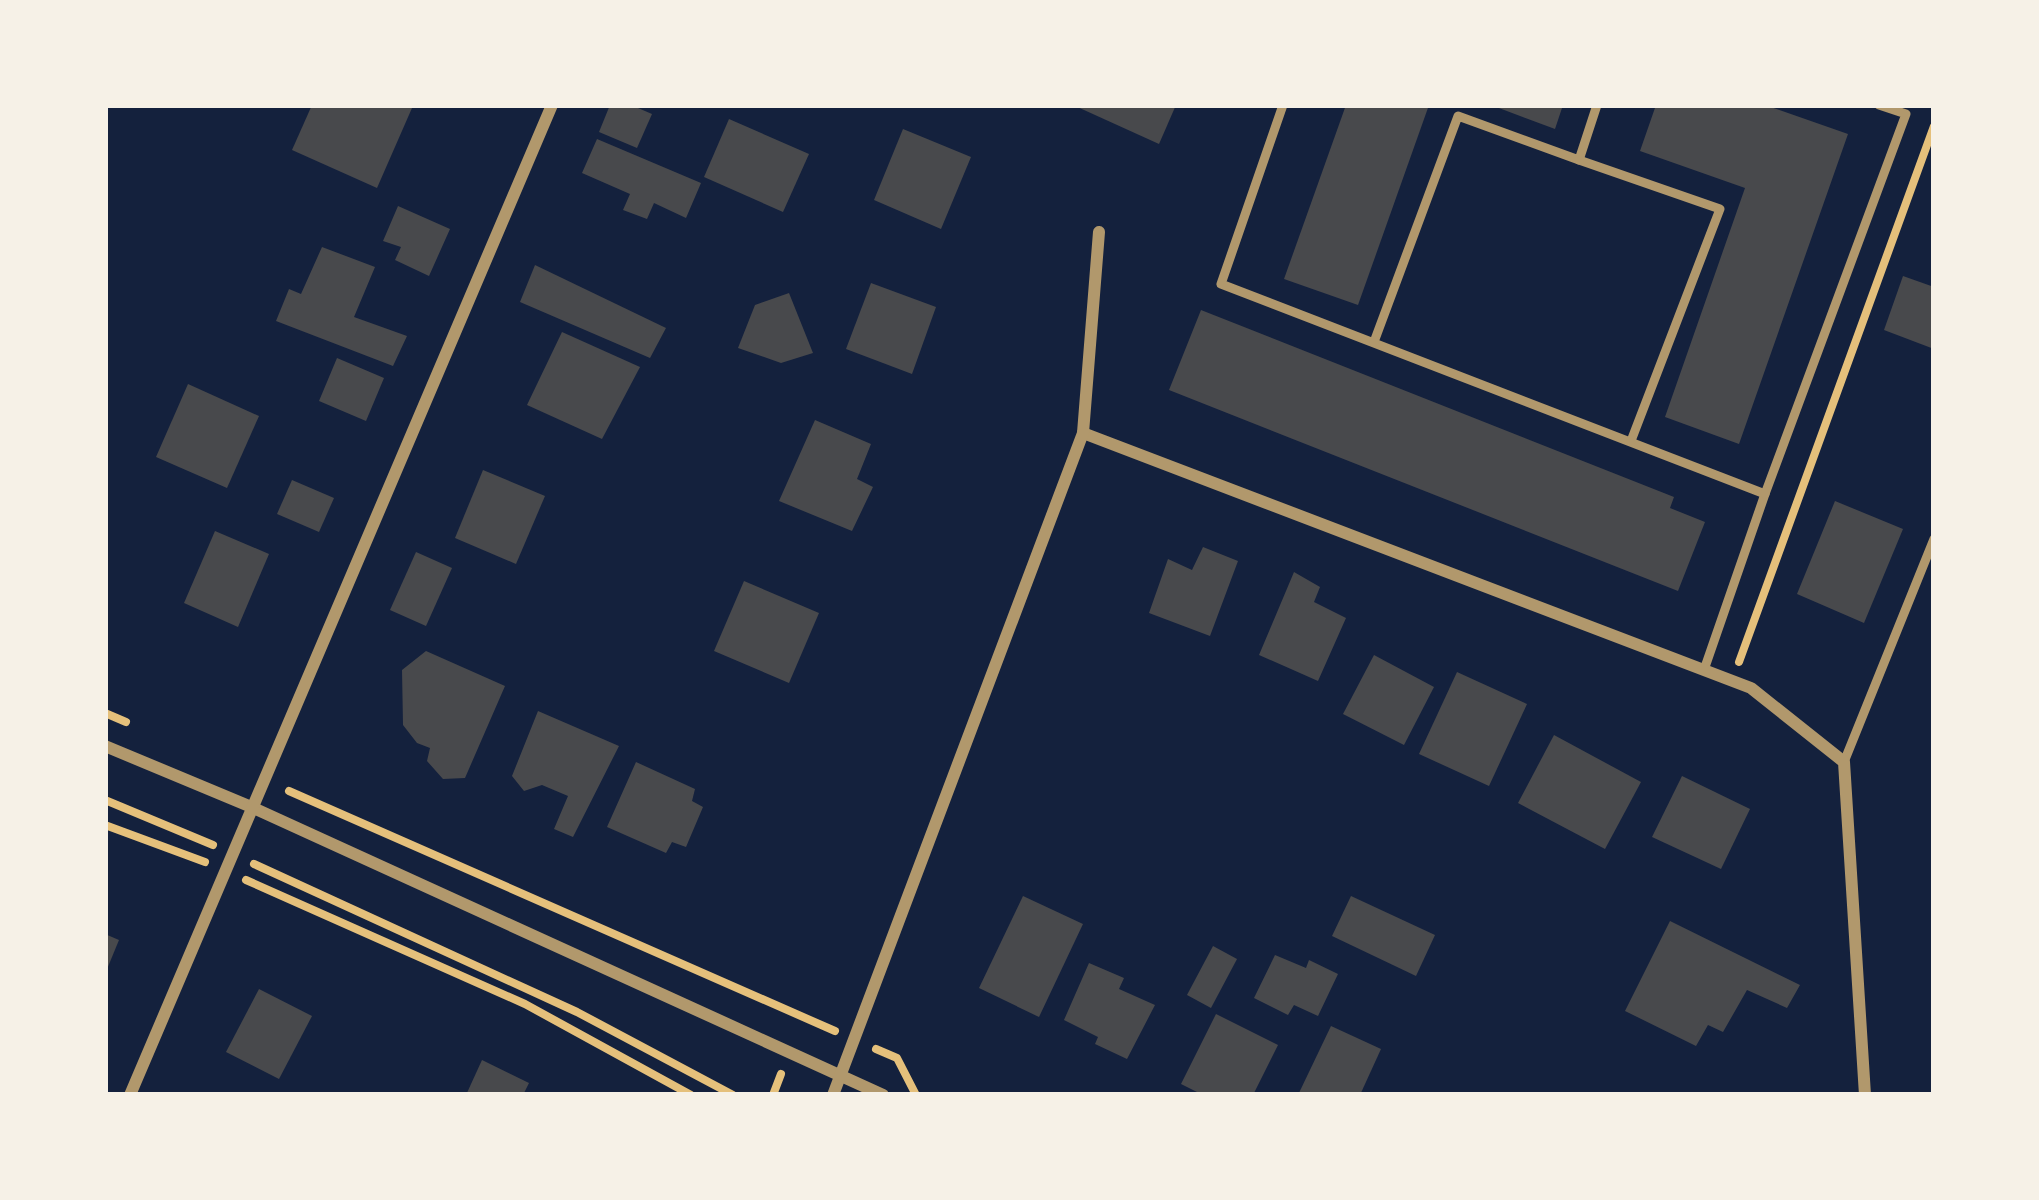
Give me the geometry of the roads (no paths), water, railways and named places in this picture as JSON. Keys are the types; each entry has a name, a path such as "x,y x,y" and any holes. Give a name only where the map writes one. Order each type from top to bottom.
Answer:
{"street":[{"path":"130,1095 551,105"},
{"path":"833,1095 1083,434 1100,232"},
{"path":"1083,434 1751,688 1844,762 1864,1095"},
{"path":"105,746 249,806 883,1095"}],"lane":[{"path":"1283,105 1221,284 1765,494"},
{"path":"1579,160 1597,105"},
{"path":"1704,670 1906,114 1879,105"},
{"path":"1374,342 1458,116 1720,209 1631,441"},
{"path":"1844,762 1934,539"}]}
